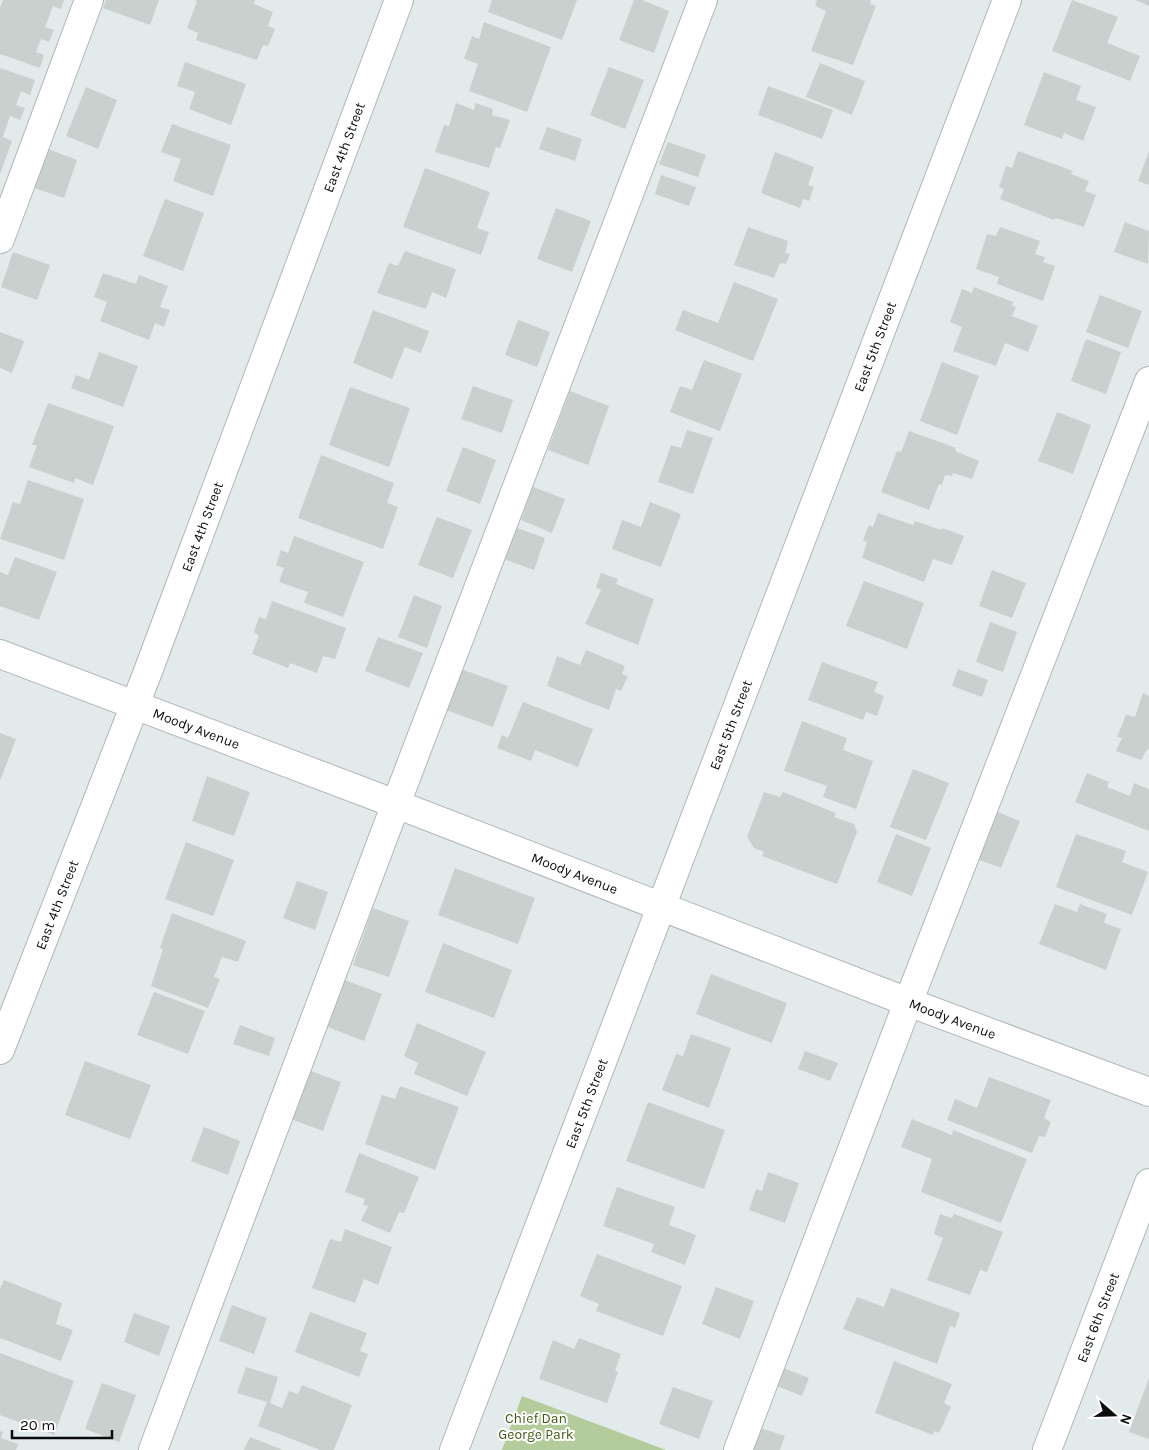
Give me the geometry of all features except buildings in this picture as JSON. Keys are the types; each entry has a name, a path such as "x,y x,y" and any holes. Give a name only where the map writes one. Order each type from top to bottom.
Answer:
{"street":[{"path":"0,239 89,0"},
{"name":"East 4th Street","path":"0,1050 135,705 399,0"},
{"path":"152,1450 703,0"},
{"name":"East 5th Street","path":"454,1450 1007,0"},
{"path":"738,1450 908,1002 1149,381"},
{"name":"Moody Avenue","path":"0,654 396,804 908,1002 1149,1092"},
{"name":"East 6th Street","path":"1047,1450 1149,1183"}],"green space":[{"name":"Chief Dan George Park","path":"522,1396 666,1450 502,1450"}]}
